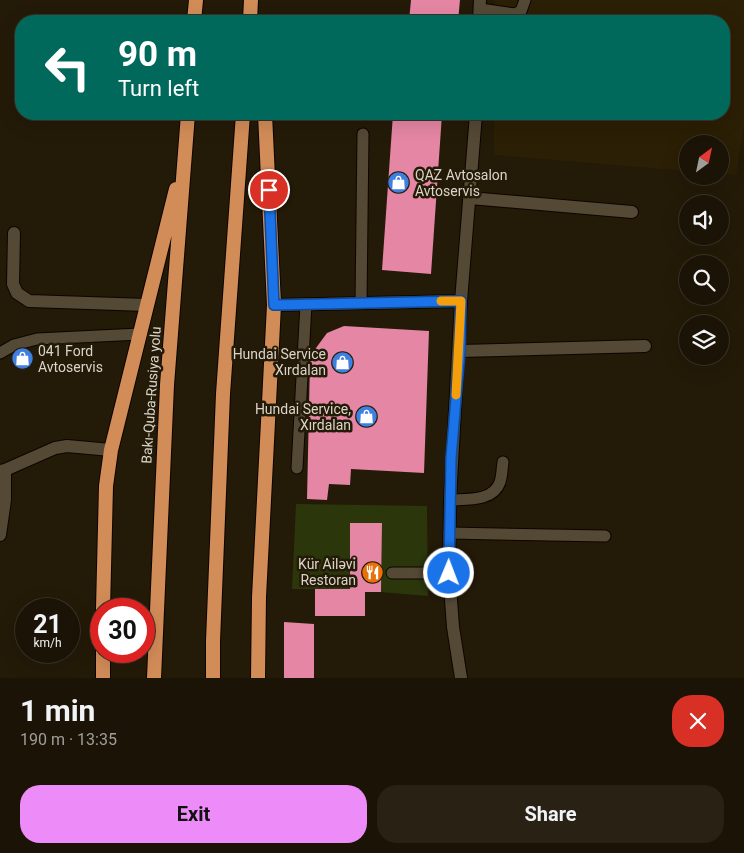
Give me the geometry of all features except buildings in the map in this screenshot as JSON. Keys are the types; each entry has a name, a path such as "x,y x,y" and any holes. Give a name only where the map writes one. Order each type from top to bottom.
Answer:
{"highway":[{"path":"195,15 196,0"},
{"path":"250,15 251,0"},
{"path":"259,0 260,15"},
{"name":"Bakı-Quba-Rusiya yolu","path":"154,678 167,385 188,120"},
{"path":"214,678 213,641 223,394 243,120"},
{"path":"258,678 259,597 274,305 265,120"},
{"path":"103,598 106,486 111,450 186,149"},
{"path":"103,663 103,678"}],"street":[{"path":"461,678 453,627 449,573 449,533 460,351 461,301 476,120"},
{"path":"470,198 632,212"},
{"path":"14,233 13,284 17,293 29,301 147,305"},
{"path":"274,305 461,301"},
{"path":"460,351 645,346"},
{"path":"0,535 5,500 3,470 55,448 67,446 111,450"}],"lane":[{"path":"480,10 515,14 521,11 525,0"},
{"path":"360,303 363,134"},
{"path":"297,468 306,304"},
{"path":"0,353 14,345 37,338 140,334"},
{"path":"450,500 482,498 494,492 499,484 503,462"},
{"path":"449,533 605,536"},
{"path":"392,573 449,573"}],"shaded area":[{"path":"495,0 744,0 744,127 736,175 729,175 729,135 679,135 679,170 494,155 494,120 730,120 730,15 495,15"}],"green space":[{"path":"296,504 427,506 428,596 381,592 382,523 351,523 350,589 292,589"}],"slow traffic":[{"path":"441,301 461,301 460,351 456,395"}],"place":[{"name":"QAZ Avtosalon Avtoservis","path":"399,183"},
{"name":"041 Ford Avtoservis","path":"22,359"},
{"name":"Hundai Service Xırdalan","path":"342,362"},
{"name":"Hundai Service, Xırdalan","path":"367,417"},
{"name":"Kür Ailəvi Restoran","path":"372,572"}],"route":[{"path":"269,190 274,305 461,301 460,351 451,458 449,573"}]}
